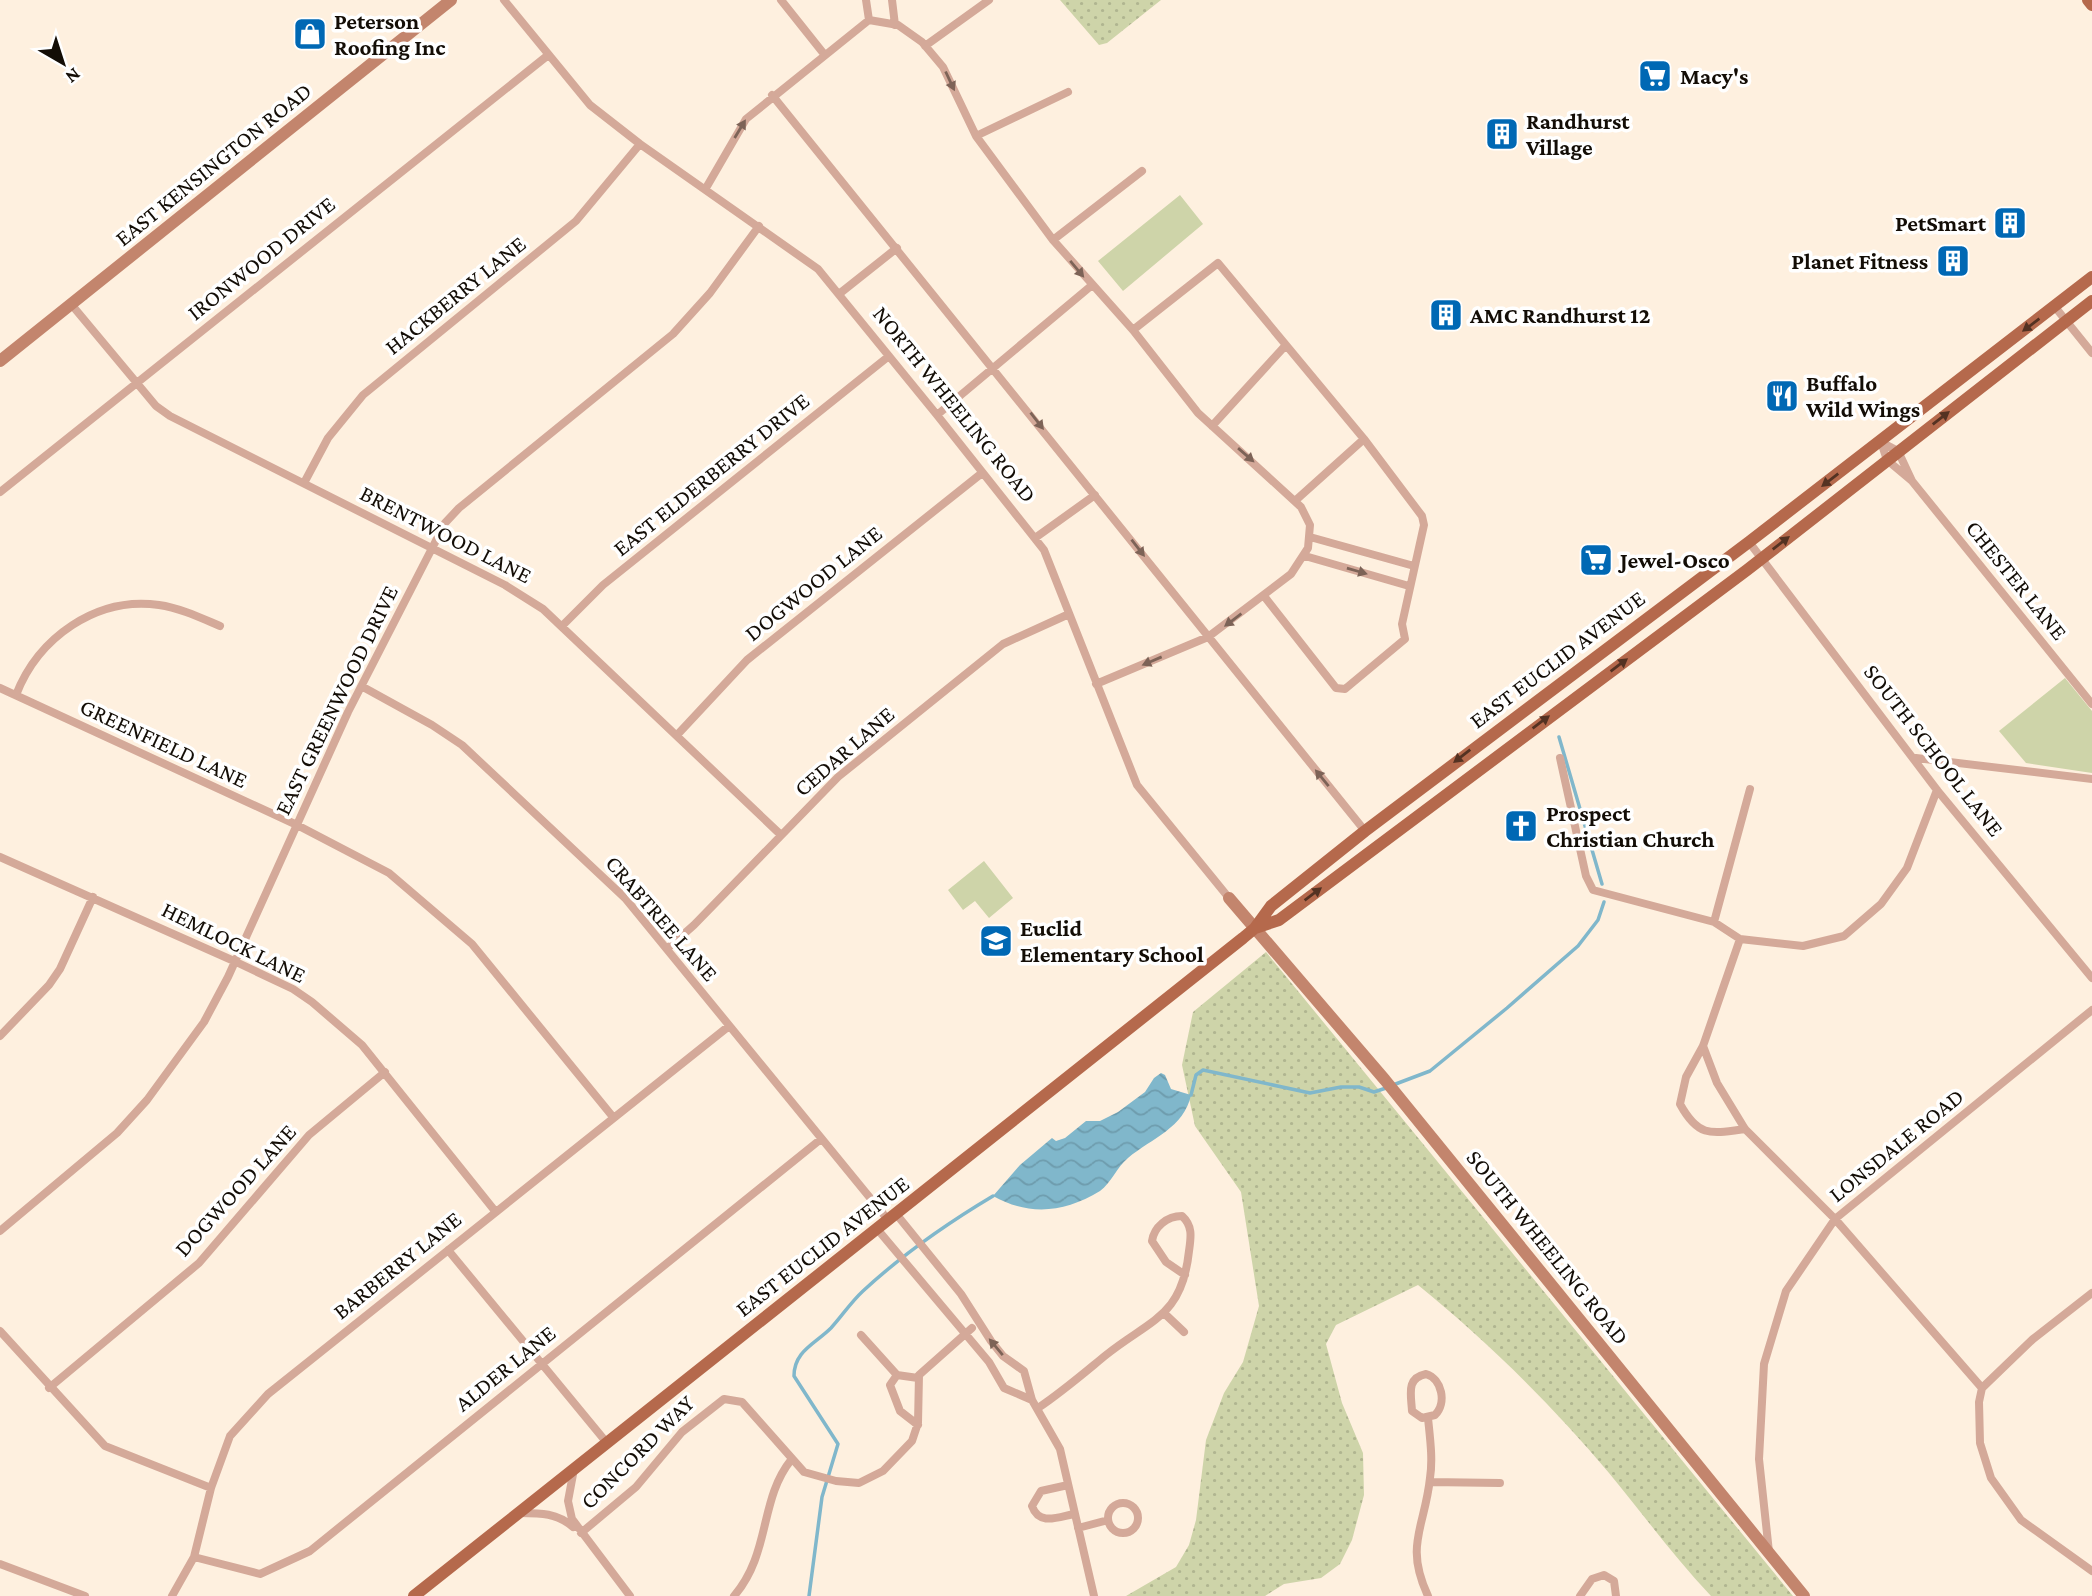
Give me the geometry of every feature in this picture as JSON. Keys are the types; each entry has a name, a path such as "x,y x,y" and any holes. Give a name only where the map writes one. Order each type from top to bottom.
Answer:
{"main road":[{"path":"2088,0 2092,5"},
{"name":"EAST EUCLID AVENUE","path":"414,1596 1255,928 1271,906 1365,831 1881,442 2092,277"},
{"name":"EAST EUCLID AVENUE","path":"1255,928 1279,920 1762,558 2092,301"}],"street":[{"name":"EAST KENSINGTON ROAD","path":"0,361 451,0"},
{"name":"NORTH WHEELING ROAD","path":"504,0 547,56 590,104 640,144 804,257 839,295 937,415 1035,538 1051,565 1137,785 1255,928"},
{"path":"781,0 824,54"},
{"path":"866,0 869,20"},
{"path":"892,0 894,25"},
{"path":"925,46 989,0"},
{"path":"706,188 746,119 772,95 869,20 894,25 925,46 943,66 975,136 1091,286 1133,330 1212,426 1296,500 1306,514 1310,537 1305,556 1291,574 1208,637 1096,684"},
{"name":"IRONWOOD DRIVE","path":"0,492 547,56"},
{"path":"975,136 1068,92"},
{"path":"772,95 995,367 1365,831"},
{"name":"HACKBERRY LANE","path":"304,483 328,438 363,395 576,221 640,144"},
{"path":"1053,240 1142,172"},
{"name":"EAST GREENWOOD DRIVE","path":"0,1231 99,1150 133,1116 194,1037 220,993 348,712 445,523 459,508 673,334 710,293 759,226"},
{"path":"839,295 897,248"},
{"path":"1133,330 1218,263 1364,439 1422,516 1424,525 1402,624 1405,639 1345,689 1336,688 1264,596"},
{"path":"937,415 1091,286"},
{"name":"BRENTWOOD LANE","path":"71,304 156,406 170,416 526,596 678,734 781,835"},
{"path":"2055,307 2092,353"},
{"path":"1212,426 1285,346"},
{"name":"EAST ELDERBERRY DRIVE","path":"562,626 622,570 889,356"},
{"path":"1296,500 1364,439"},
{"path":"1881,442 1898,451"},
{"path":"1881,442 1887,460"},
{"name":"CHESTER LANE","path":"1898,451 1912,481"},
{"name":"CHESTER LANE","path":"1887,460 1912,481 2092,704"},
{"name":"DOGWOOD LANE","path":"678,734 747,660 982,473"},
{"path":"1035,538 1095,495"},
{"path":"1310,537 1414,566"},
{"name":"SOUTH SCHOOL LANE","path":"1749,542 1916,758 1937,790 2092,978"},
{"path":"1305,556 1409,586"},
{"path":"16,695 30,666 50,642 65,629 96,613 130,605 161,605 220,626"},
{"name":"CEDAR LANE","path":"668,948 838,777 995,650 1021,634 1069,614"},
{"name":"CRABTREE LANE","path":"363,687 432,725 475,756 625,898 821,1139 893,1218 915,1238 961,1294 1003,1356 1024,1371 1032,1400"},
{"name":"GREENFIELD LANE","path":"0,688 297,825 388,873 451,924 489,963 613,1116"},
{"path":"1560,758 1586,876 1593,890 1714,922 1740,939 1803,946 1844,936 1881,904 1907,868 1937,790"},
{"path":"1916,758 2092,779"},
{"path":"1714,922 1750,789"},
{"name":"HEMLOCK LANE","path":"0,857 293,989 350,1033 385,1072 495,1210"},
{"path":"0,1036 55,977 93,897"},
{"name":"SOUTH WHEELING ROAD","path":"1255,928 1385,1080 1804,1596"},
{"path":"1740,939 1703,1046 1686,1077 1680,1104 1692,1125 1713,1134 1745,1129"},
{"name":"LONSDALE ROAD","path":"1769,1554 1759,1460 1764,1364 1786,1291 1835,1219 2092,1010"},
{"name":"BARBERRY LANE","path":"172,1596 194,1557 211,1488 230,1436 268,1394 495,1210 729,1026"},
{"path":"1703,1046 1717,1083 1745,1129 1835,1219 1982,1388"},
{"name":"DOGWOOD LANE","path":"49,1388 199,1263 309,1135 385,1072"},
{"name":"ALDER LANE","path":"194,1557 260,1574 310,1551 821,1139"},
{"path":"1038,1408 1109,1352 1165,1314 1185,1275 1191,1231 1182,1216 1173,1216 1157,1228 1152,1241 1166,1262 1185,1275"},
{"path":"878,1230 968,1331 1004,1388 1032,1400 1038,1408 1060,1449 1094,1596"},
{"path":"448,1250 540,1365 607,1443"},
{"path":"2092,1293 2033,1339 1982,1388 1979,1402 1980,1443 1991,1478 2021,1520 2092,1571"},
{"path":"1165,1314 1184,1332"},
{"path":"0,1331 49,1388 105,1446 211,1488"},
{"path":"918,1425 918,1378 968,1331"},
{"path":"861,1335 897,1375 918,1378"},
{"path":"1426,1374 1434,1377 1440,1387 1442,1406 1435,1415 1428,1418 1412,1411 1410,1387 1416,1378 1426,1374"},
{"path":"897,1375 890,1385 892,1396 900,1411 918,1425"},
{"name":"CONCORD WAY","path":"581,1533 636,1487 682,1432 724,1399 742,1402 804,1472 836,1481 859,1483 883,1471 912,1441 918,1425"},
{"path":"1428,1418 1430,1482 1415,1544 1418,1565 1428,1596"},
{"path":"734,1596 753,1568 765,1536 775,1486 791,1460"},
{"path":"574,1469 568,1501 572,1519 630,1596"},
{"path":"1430,1482 1500,1483"},
{"path":"1068,1485 1041,1491 1033,1501 1033,1511 1046,1520 1074,1514"},
{"path":"519,1513 562,1518 581,1533"},
{"path":"1078,1528 1108,1520"},
{"path":"0,1564 85,1596"},
{"path":"1580,1596 1592,1579 1604,1576 1614,1581 1616,1596"}],"green space":[{"path":"1060,0 1161,0 1107,43 1099,45"},
{"path":"1180,195 1203,224 1123,291 1098,261"},
{"path":"2065,678 2092,711 2092,773 2026,763 1999,731"},
{"path":"984,861 1013,898 989,918 975,901 963,910 948,890"},
{"path":"1266,952 1793,1596 1711,1596 1609,1473 1542,1398 1494,1351 1418,1285 1336,1325 1326,1344 1342,1403 1363,1453 1364,1495 1352,1540 1340,1564 1321,1578 1284,1584 1265,1596 1126,1596 1176,1567 1189,1545 1196,1520 1206,1440 1224,1393 1243,1362 1259,1306 1241,1192 1195,1126 1182,1065 1193,1012"}],"water":[{"path":"1161,1073 1165,1075 1171,1089 1191,1095 1182,1116 1124,1162 1100,1191 1073,1204 1046,1209 1020,1207 993,1196 1020,1165 1052,1138 1056,1141 1065,1138 1086,1121 1100,1121 1118,1112 1145,1092 1154,1078"}],"waterway":[{"path":"1559,737 1602,884"},
{"path":"1393,1085 1430,1071 1507,1008 1578,946 1598,920 1604,902"},
{"path":"1191,1095 1196,1075 1203,1070 1310,1093 1341,1087 1359,1087 1374,1092 1386,1088"},
{"path":"809,1596 822,1497 838,1444 794,1376 798,1360 878,1277 925,1240 993,1196"}],"place":[{"name":"Peterson Roofing Inc","path":"310,34"},
{"name":"Macy's","path":"1655,76"},
{"name":"Randhurst Village","path":"1502,134"},
{"name":"PetSmart","path":"2010,223"},
{"name":"Planet Fitness","path":"1953,261"},
{"name":"AMC Randhurst 12","path":"1446,315"},
{"name":"Buffalo Wild Wings","path":"1782,396"},
{"name":"Jewel-Osco","path":"1596,560"},
{"name":"Prospect Christian Church","path":"1521,826"},
{"name":"Euclid Elementary School","path":"996,941"}]}
